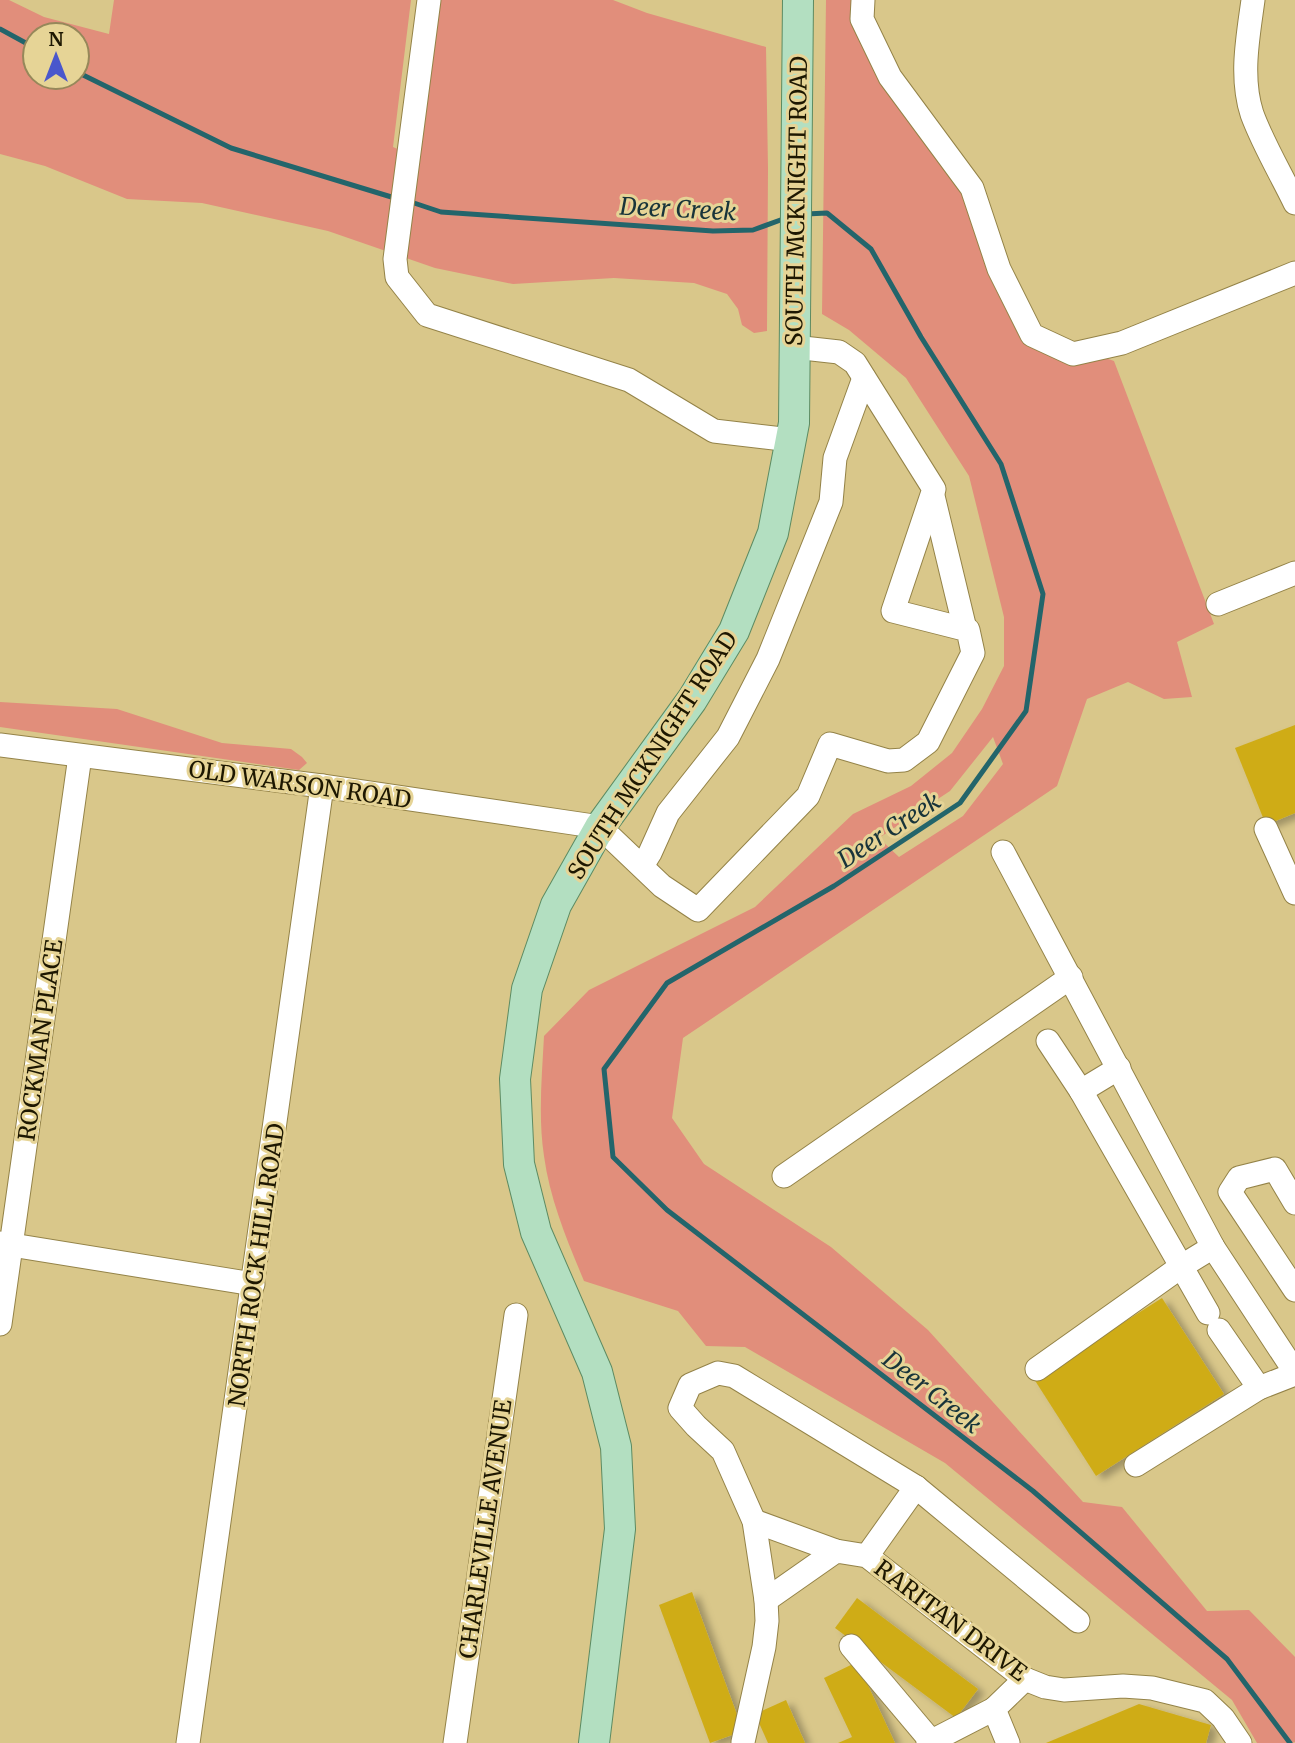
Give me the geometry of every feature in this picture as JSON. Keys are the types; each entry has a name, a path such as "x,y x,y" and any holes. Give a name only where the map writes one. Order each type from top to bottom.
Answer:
{"main road":[{"name":"SOUTH MCKNIGHT ROAD","path":"594,1743 620,1529 616,1447 597,1372 536,1232 519,1164 515,1079 527,989 556,905 600,827 692,700 734,631 772,533 794,423 799,0"}],"street":[{"path":"429,0 395,260 397,277 427,315 629,380 714,431 791,440"},
{"path":"863,0 862,19 890,78 972,188 999,269 1032,335 1073,355 1122,343 1295,273"},
{"path":"1253,0 1246,52 1246,82 1252,114 1295,203"},
{"path":"600,827 663,886 698,910 808,796 830,744 888,761 904,760 928,742 973,653 968,630 965,629 934,489 855,363 839,352 794,347"},
{"path":"642,866 668,813 728,737 768,660 831,502 835,458 864,378"},
{"path":"933,493 893,611 965,629"},
{"path":"1218,604 1295,573"},
{"name":"OLD WARSON ROAD","path":"0,744 322,786 600,827"},
{"name":"ROCKMAN PLACE","path":"0,1324 6,1244 80,756"},
{"name":"NORTH ROCK HILL ROAD","path":"188,1743 322,786"},
{"path":"1266,829 1295,893"},
{"path":"1003,852 1213,1247 1295,1373 1259,1388 1136,1465"},
{"path":"784,1177 1071,977"},
{"path":"1048,1041 1081,1091 1214,1321 1259,1388"},
{"path":"1081,1091 1119,1068"},
{"path":"1295,1203 1285,1165 1239,1178 1230,1192 1295,1290"},
{"path":"6,1244 254,1284"},
{"path":"1037,1369 1213,1247"},
{"name":"CHARLEVILLE AVENUE","path":"455,1743 516,1315"},
{"path":"743,1742 764,1647 766,1600 754,1521 723,1451 680,1408 690,1385 718,1373 734,1376 916,1487 1078,1620"},
{"path":"867,1556 916,1487"},
{"name":"RARITAN DRIVE","path":"754,1521 836,1550 867,1556 1025,1679 1064,1690 1124,1686 1152,1688 1205,1702 1223,1718 1240,1743"},
{"path":"766,1600 836,1550"},
{"path":"851,1646 929,1742 993,1709 1025,1679"},
{"path":"993,1709 1008,1743"}],"shaded area":[{"path":"0,0 9,0 44,17 59,21 21,21 21,91 91,91 91,29 109,34 114,0 411,0 393,147 418,158 439,0 613,0 647,13 766,47 767,331 754,333 742,325 738,309 727,294 694,283 614,278 513,284 435,268 328,231 202,203 127,199 45,166 0,154"},
{"path":"826,0 855,0 962,182 1024,330 1114,361 1214,624 1177,642 1192,697 1164,699 1128,682 1087,699 1057,786 683,1038 672,1118 704,1164 831,1247 928,1330 1083,1502 1122,1507 1207,1611 1249,1610 1295,1657 1295,1742 1292,1743 1257,1743 1232,1700 945,1463 745,1347 706,1346 678,1311 584,1281 560,1220 550,1188 542,1141 544,1036 589,990 755,907 853,814 911,786 952,753 982,709 1004,666 1004,617 969,476 906,378 849,330 822,314","holes":["993,737 1003,764 963,816 899,857 879,838 950,791"]},
{"path":"0,702 117,709 222,743 291,749 307,763 299,770 0,727"}],"building":[{"path":"1295,725 1295,813 1266,825 1235,748"},
{"path":"1162,1298 1224,1394 1096,1476 1034,1379"},
{"path":"692,1592 743,1731 710,1743 659,1605"},
{"path":"857,1598 978,1689 956,1718 835,1628"},
{"path":"857,1662 895,1743 838,1743 852,1737 824,1678"},
{"path":"786,1700 805,1743 768,1743 755,1714"},
{"path":"1139,1704 1211,1725 1206,1743 1046,1743"}],"waterway":[{"name":"Deer Creek","path":"0,29 21,40"},
{"name":"Deer Creek","path":"91,79 231,148 398,199"},
{"name":"Deer Creek","path":"408,201 441,212 713,231 753,230 786,218"},
{"name":"Deer Creek","path":"806,214 827,213 871,249 921,337 1001,464 1043,594 1026,711 960,803 834,886 667,983 604,1069 613,1157 667,1210 1033,1491 1227,1659 1290,1743"}]}
